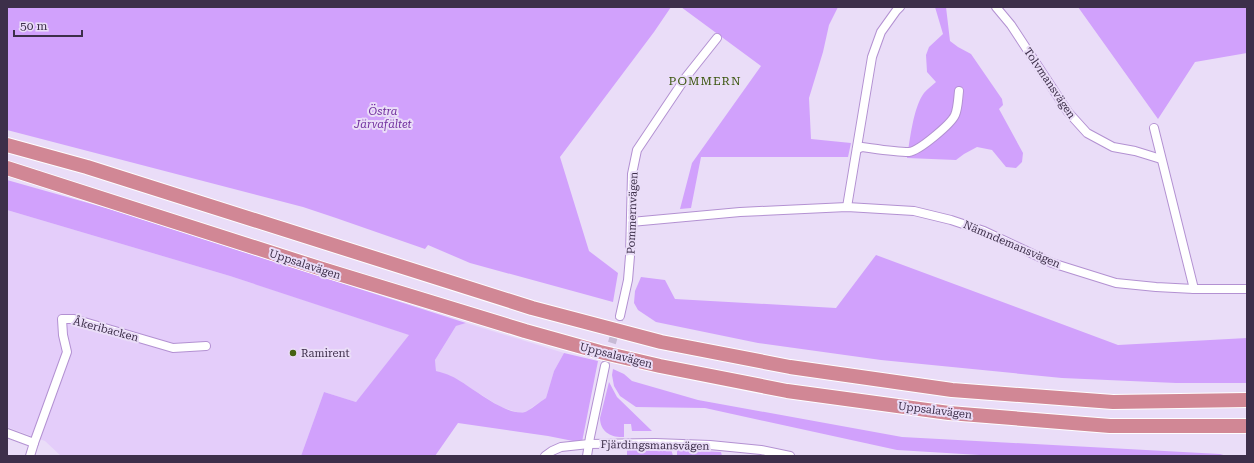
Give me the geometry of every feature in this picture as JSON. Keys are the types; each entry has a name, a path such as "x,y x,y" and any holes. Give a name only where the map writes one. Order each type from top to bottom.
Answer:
{"highway":[{"name":"Uppsalavägen","path":"7,145 102,172 532,308 661,342 790,367 952,390 1113,402 1247,400"},
{"name":"Uppsalavägen","path":"7,168 319,268 502,324 600,352 660,366 788,391 949,413 1110,426 1247,426"}],"street":[{"path":"847,207 872,57 881,32 900,7"},
{"name":"Tolvmansvägen","path":"996,7 1011,25 1068,112 1087,133 1114,147 1161,159"},
{"name":"Pommernvägen","path":"620,316 628,280 631,222 630,194 637,150 686,77 717,38"},
{"path":"857,149 862,147 909,152 917,150 954,118 959,91"},
{"path":"1154,128 1194,290"},
{"name":"Nämndemansvägen","path":"631,222 735,212 847,207 914,211 952,220 984,231 1052,263 1116,283 1156,288 1194,290 1247,289"},
{"name":"Åkeribacken","path":"34,443 67,352 62,320 74,319 173,348 206,346"},
{"path":"587,456 605,366"},
{"path":"7,433 34,443 30,456"},
{"name":"Fjärdingsmansvägen","path":"545,456 561,447 589,444 663,443 710,445 761,450 790,456"}],"shaded area":[{"path":"7,210 230,276 410,335 356,402 324,392 301,456 61,456 45,441 7,427"},
{"path":"466,323 564,353 554,371 546,398 528,411 520,413 501,407 451,376 436,371 435,360 456,326"}],"green space":[{"name":"Östra Järvafältet","path":"7,7 671,7 654,32 560,157 589,251 618,273 613,302 470,263 428,245 425,249 303,207 7,130"},
{"path":"681,7 838,7 829,25 823,52 809,98 811,139 851,143 848,157 701,157 691,208 680,209 692,163 761,66"},
{"path":"935,7 946,7 950,41 971,54 1002,99 1003,105 999,109 1023,153 1022,162 1016,168 1006,167 992,150 977,147 956,160 907,158 912,124 920,99 936,82 927,72 926,55 929,47 943,34"},
{"path":"1078,7 1247,7 1247,53 1195,62 1158,119"},
{"path":"7,180 113,210 466,323 456,326 435,360 436,371 459,380 487,399 508,410 525,412 546,398 554,371 564,353 598,361 582,442 458,423 435,456 301,456 324,392 356,402 409,335 230,276 7,210"},
{"path":"876,255 1118,345 1247,338 1247,383 1176,383 1062,378 881,360 758,343 656,322 638,310 634,303 635,291 641,277 665,280 675,299 836,308"},
{"path":"613,369 624,374 632,381 698,400 902,437 1220,454 1227,456 996,456 897,450 705,408 636,407 620,396 614,386 612,375"},
{"path":"609,382 617,397 652,431 632,431 631,424 624,424 624,437 620,437 611,435 604,430 600,418"},
{"path":"671,449 673,456 627,456 627,450"},
{"path":"677,450 721,452 722,456 677,456"}],"tunnel":[{"path":"605,366 620,316"}],"place":[{"name":"Ramirent","path":"293,353"}],"district":[{"name":"POMMERN","path":"705,81"}]}
